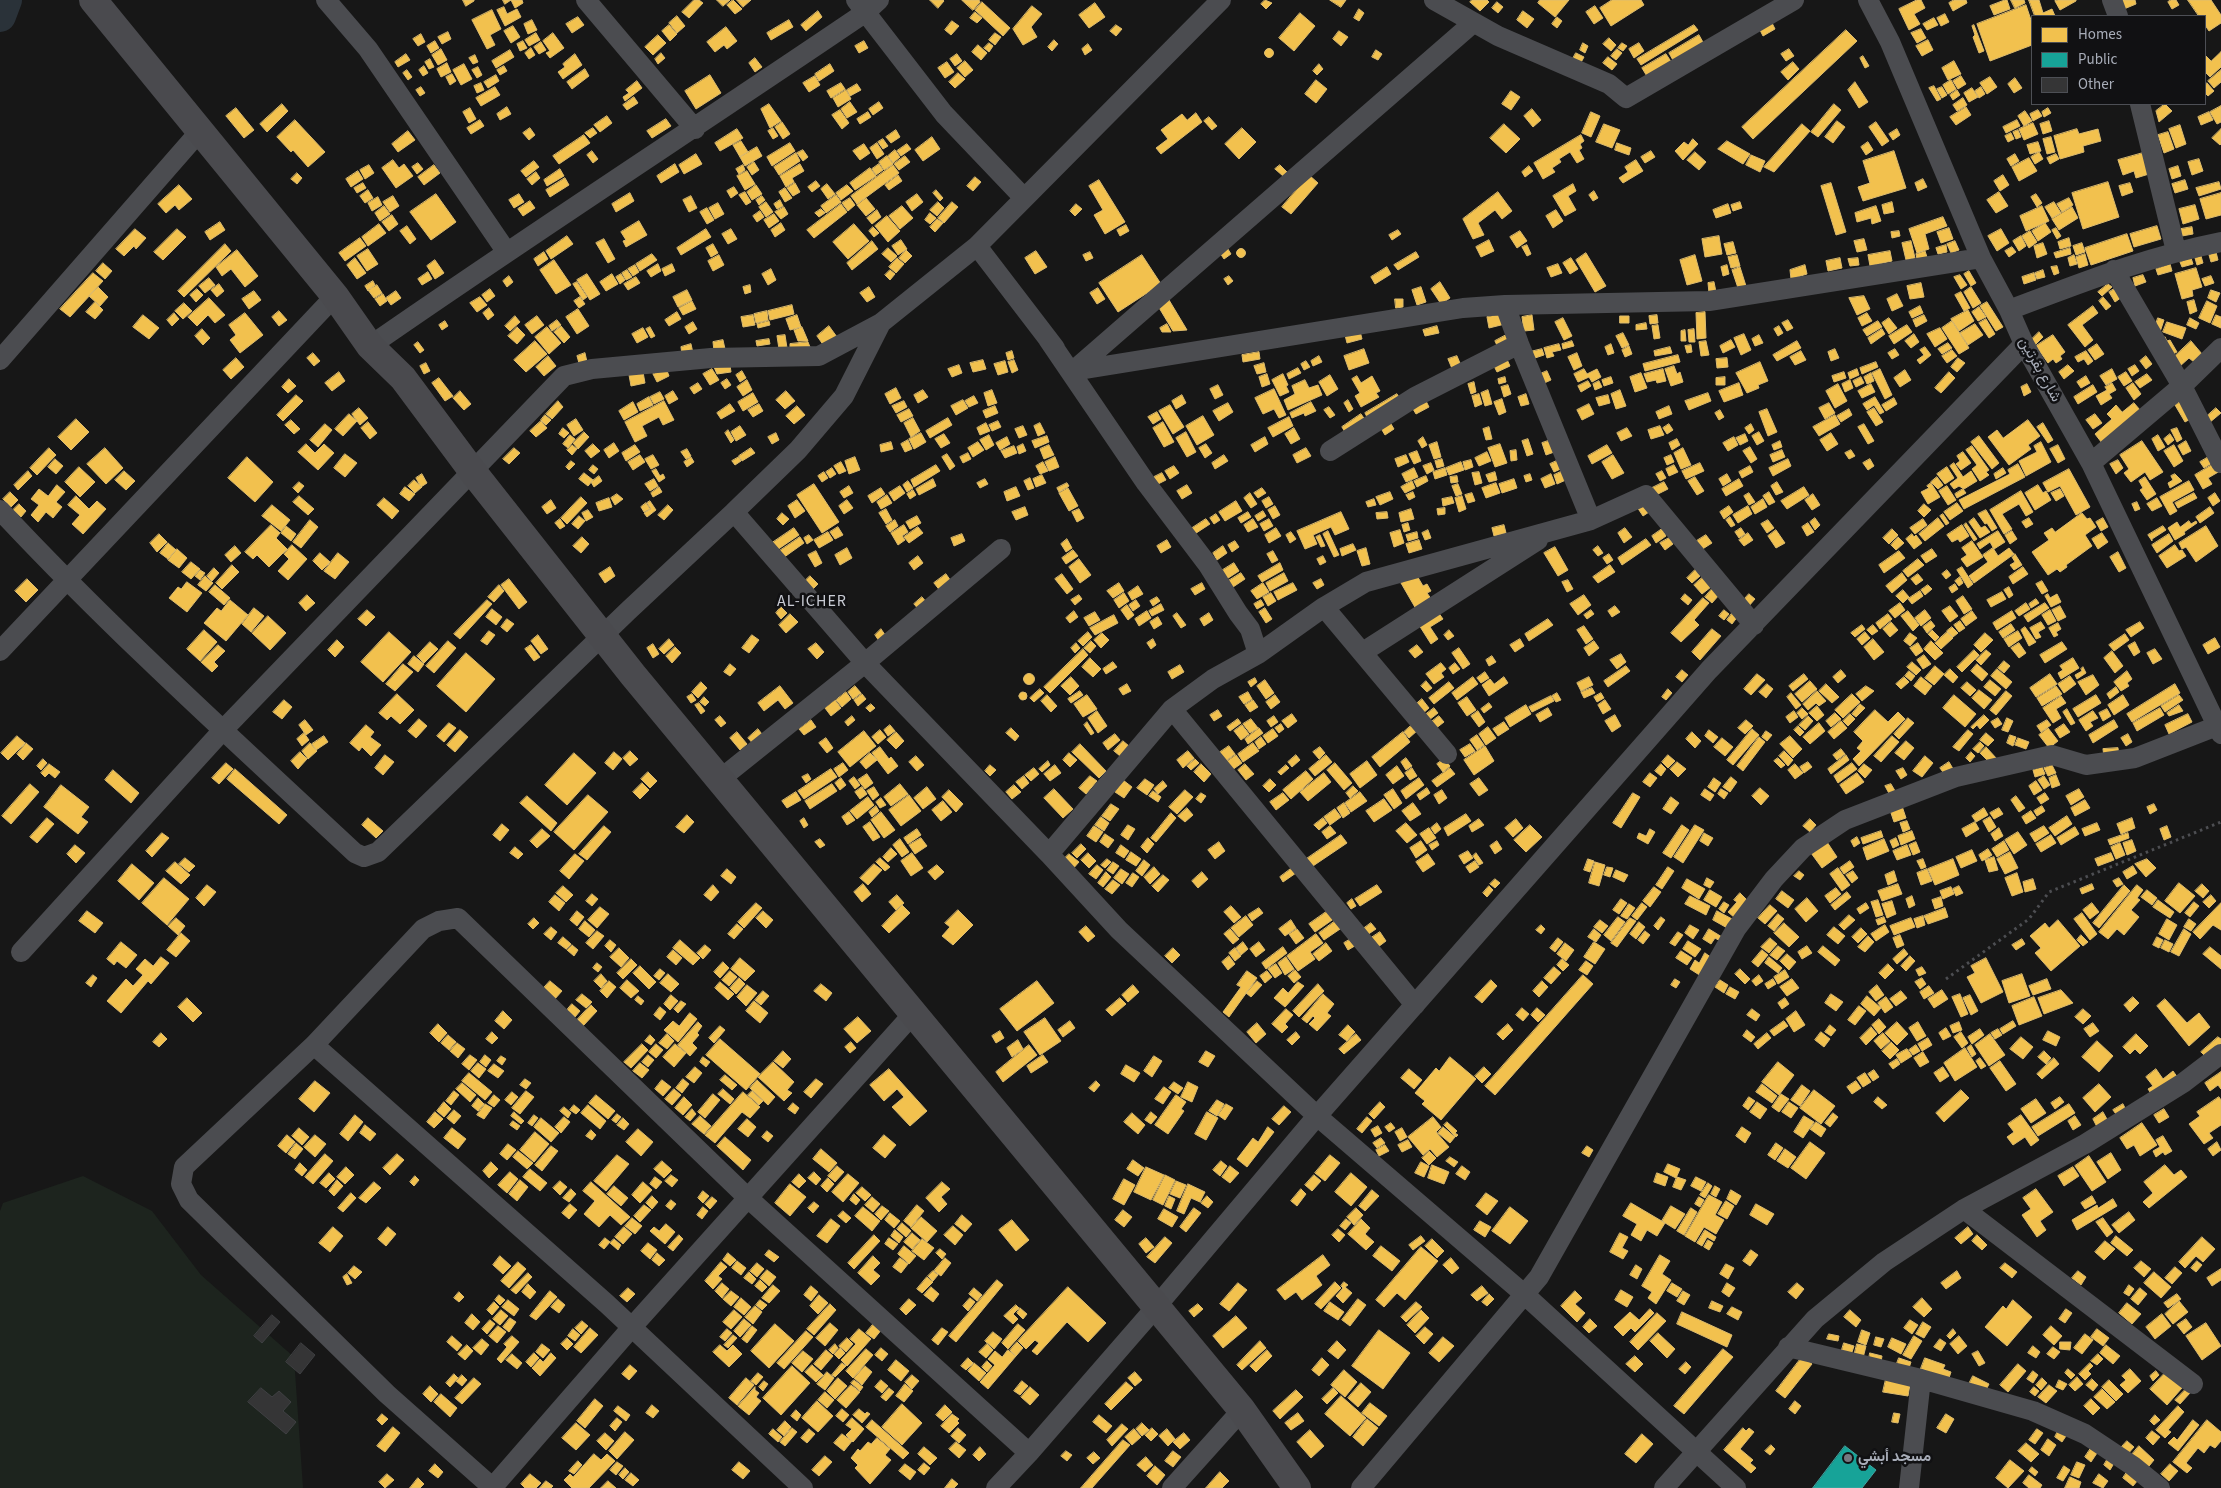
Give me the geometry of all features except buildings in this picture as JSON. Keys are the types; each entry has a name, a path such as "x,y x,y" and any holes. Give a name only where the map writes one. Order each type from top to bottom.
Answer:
{"street":[{"path":"93,0 335,296 370,346 402,378 473,472 719,780 1242,1410 1297,1488"},
{"path":"326,0 368,49 506,251"},
{"path":"586,0 695,128"},
{"path":"21,952 223,730 564,376 573,373 711,358 819,356 881,323 977,246 1221,0"},
{"path":"1434,0 1473,23 1609,84 1626,98 1794,0"},
{"name":"شارع بقرتين","path":"1868,0 1890,42 1980,258 2009,310 2024,344 2091,464 2219,730"},
{"path":"2112,0 2118,15"},
{"path":"370,346 506,251 695,128 867,4 944,114 1024,198"},
{"path":"1073,372 1473,23"},
{"path":"2140,105 2176,251"},
{"path":"0,360 200,132"},
{"path":"2009,310 2114,270 2176,251 2221,242"},
{"path":"977,246 1073,372"},
{"path":"1073,372 1463,308 1505,305 1709,301 1980,258"},
{"path":"2114,270 2182,386 2221,463"},
{"path":"0,651 335,296"},
{"path":"1505,305 1591,520"},
{"path":"0,510 66,581 355,853 364,857 378,852 798,450 844,396 881,323"},
{"path":"1048,339 1146,482 1208,565 1250,629 1258,654"},
{"path":"1330,451 1415,397 1519,344"},
{"path":"996,1488 1029,1453 1156,1307 1317,1116 1709,670 2024,344"},
{"path":"2091,464 2182,386 2221,348"},
{"path":"1049,854 1172,710 1213,679 1258,654 1324,608 1366,582 1591,520 1646,494 1754,625"},
{"path":"734,512 865,663 1049,854 1119,930 1317,1116 1524,1294 1736,1488"},
{"path":"1363,652 1555,529"},
{"path":"719,780 865,663 1000,548"},
{"path":"1324,608 1447,754"},
{"path":"1172,710 1415,1005"},
{"path":"1361,1488 1539,1278 1736,930 1774,879 1803,848 1845,820 1956,777 2052,755 2086,765 2135,758 2219,730"},
{"path":"913,1014 748,1198 632,1328 492,1488 387,1394 189,1200 181,1184 184,1167 314,1045 423,929 439,921 458,918 748,1198 1029,1453"},
{"path":"314,1045 632,1328 803,1488"},
{"path":"1664,1488 1814,1319 1884,1262 1964,1209 2085,1144 2182,1083 2221,1054"},
{"path":"1964,1209 2193,1384"},
{"path":"1788,1347 1921,1379 2033,1411 2085,1434 2133,1466 2160,1488"},
{"path":"1909,1488 1921,1379"},
{"path":"1172,1488 1242,1410"}],"path":[{"path":"1946,979 2029,919 2049,892 2221,822"}],"shaded area":[{"path":"83,1176 152,1211 201,1275 294,1357 303,1488 0,1488 0,1211 3,1203"}],"waterway":[{"path":"0,16 6,0"}],"place":[{"name":"مسجد أبشي","path":"1848,1458"}],"district":[{"name":"AL-ICHER","path":"812,602"}]}
